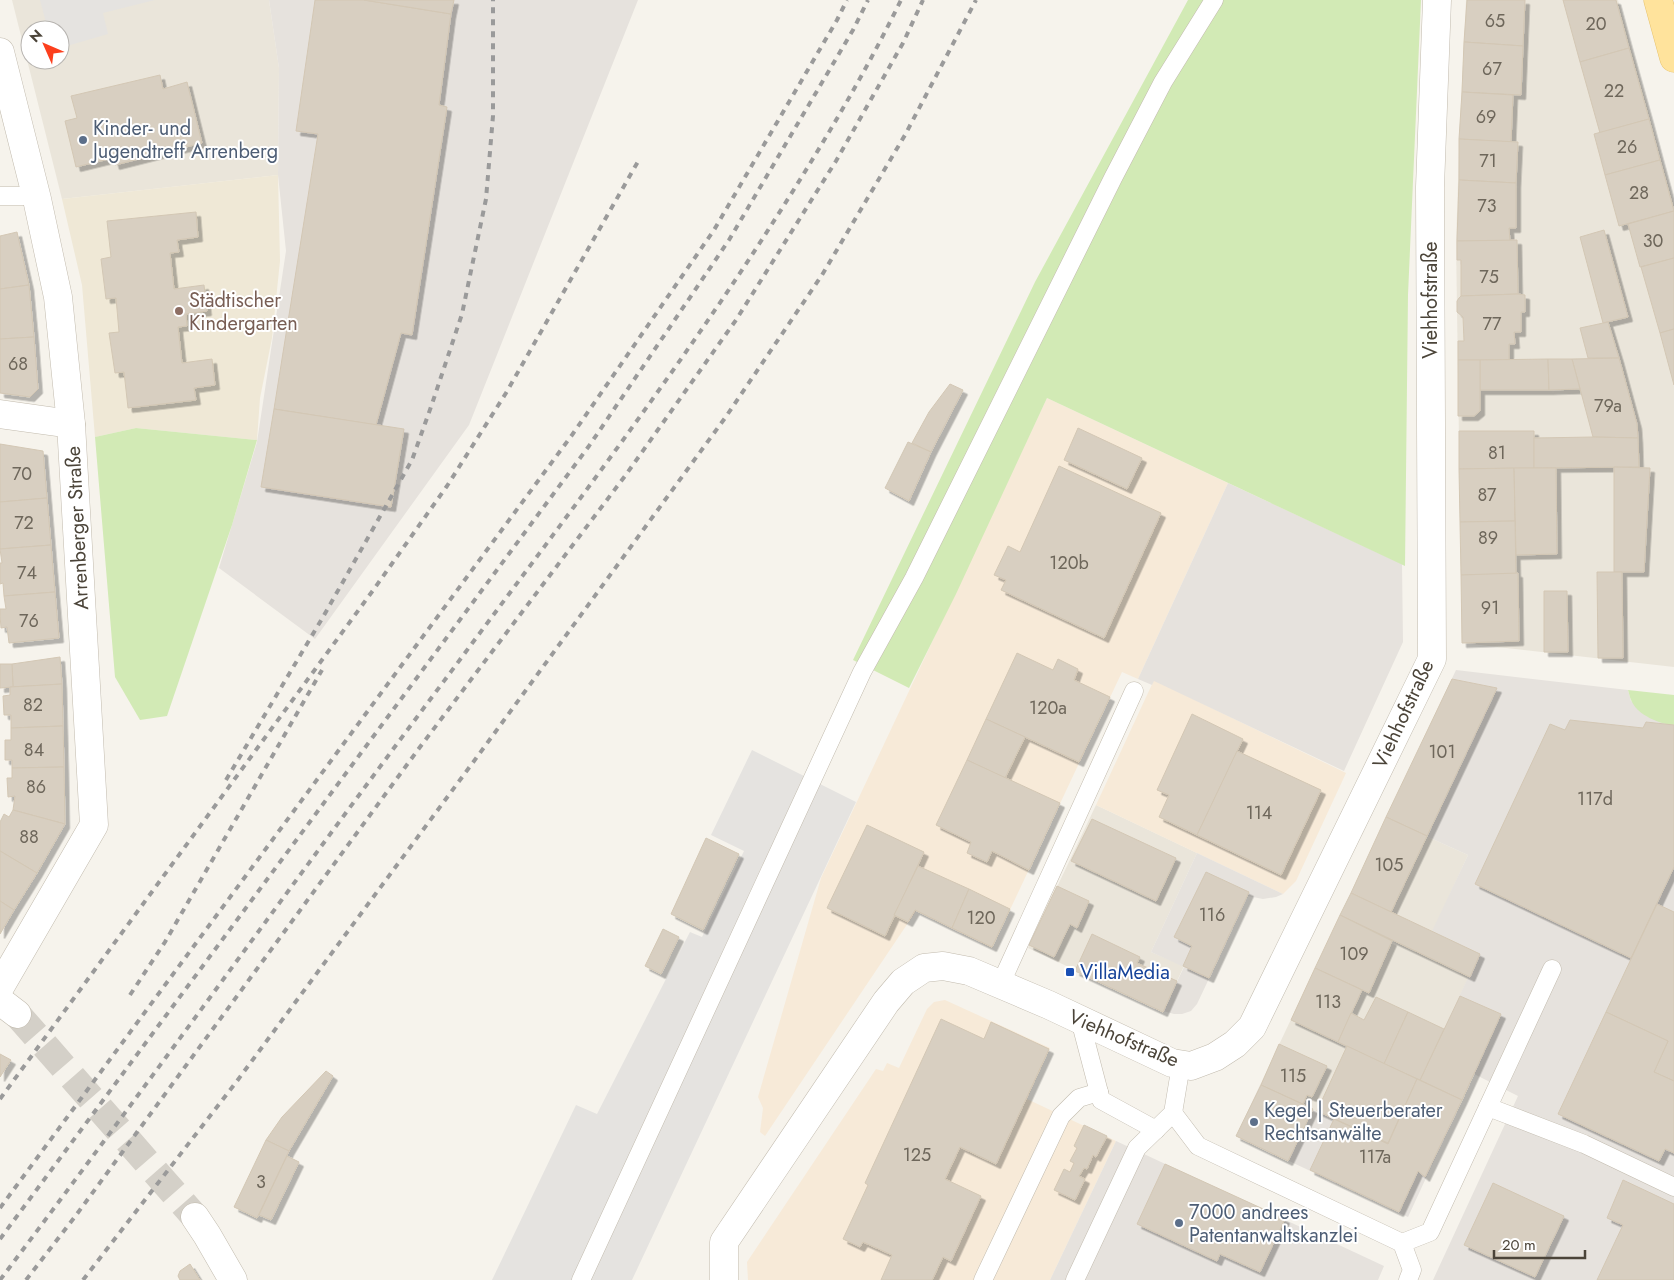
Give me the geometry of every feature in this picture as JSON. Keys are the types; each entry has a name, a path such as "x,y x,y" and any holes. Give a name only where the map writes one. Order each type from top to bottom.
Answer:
{"main road":[{"path":"1658,0 1674,58"}],"street":[{"name":"Viehhofstraße","path":"724,1280 724,1242 886,1002 903,982 924,968 943,966 969,971 1001,983 1172,1063 1180,1065 1191,1066 1215,1057 1235,1044 1252,1027 1432,658 1430,187 1437,0"},
{"name":"Arrenberger Straße","path":"0,52 36,196 58,297 72,424 94,824 0,987"},
{"path":"0,414 72,424"},
{"path":"194,1217 207,1235 232,1280"}],"lane":[{"path":"581,1280 862,672 914,578 1163,82 1214,0"},
{"path":"0,196 36,196"},
{"path":"1001,983 1134,691"},
{"path":"1402,1243 1430,1232 1552,968"},
{"path":"1080,1020 1101,1100 1156,1130"},
{"path":"1075,1280 1137,1148 1173,1113 1180,1065"},
{"path":"983,1280 1061,1116 1079,1098 1099,1092"},
{"path":"1488,1107 1584,1144 1674,1187"},
{"path":"1173,1113 1198,1146 1402,1243 1412,1270 1408,1280"}],"shaded area":[{"path":"12,0 269,0 279,68 278,175 62,199 30,70 70,70 70,20 20,20 20,32"},
{"path":"40,0 155,0 103,13 108,34 70,45 70,20 45,20"},
{"path":"269,0 638,0 469,425 315,639 219,568 257,442 286,251 278,175 279,68"},
{"path":"1466,0 1618,0 1674,204 1674,667 1462,643 1456,242"},
{"name":"Städtischer Kindergarten","path":"278,175 280,261 272,338 260,398 257,440 136,428 95,437 82,285 62,199"},
{"path":"1047,398 1228,483 1138,679 1122,672 992,948 916,911 765,1136 760,1132 763,1108 758,1097 821,878"},
{"path":"1228,483 1402,564 1403,642 1344,771 1154,681 1152,685 1138,679"},
{"path":"1456,670 1628,690 1631,701 1674,726 1674,1280 1433,1280 1518,1096 1474,1074 1408,1217 1236,1136 1260,1085 1387,1144 1418,1079 1420,1080 1479,954 1432,931 1468,855 1386,818"},
{"path":"1154,680 1346,773 1296,881 1283,894 1096,805"},
{"path":"752,750 856,802 632,1280 492,1280 576,1105 597,1114 690,932 702,937 744,851 711,835"},
{"path":"1096,805 1197,853 1151,952 1184,966 1163,1011 1028,948"},
{"path":"1386,818 1468,855 1433,931 1480,953 1420,1080 1418,1079 1387,1144 1260,1085"},
{"path":"1197,853 1283,894 1263,899 1248,896 1197,1004 1191,1011 1174,1014 1163,1011 1184,967 1151,952"},
{"path":"945,1000 1050,1048 1027,1099 1116,1141 1050,1280 748,1280 747,1262 876,1069 883,1071 887,1063 899,1068 927,1009 934,1002"},
{"path":"1116,1141 1384,1266 1378,1280 1050,1280"}],"green space":[{"path":"1188,0 1421,0 1408,295 1405,566 1047,398 956,594 909,688 853,660 1035,282"},
{"path":"136,428 257,440 232,525 167,716 140,720 115,677 95,437"},
{"path":"1628,690 1674,695 1674,726 1656,721 1644,715 1631,701"}],"building":[{"path":"315,0 364,0 451,14 439,105 447,107 412,335 401,333 376,425 274,409 318,134 296,131"},
{"path":"364,0 454,0 451,14"},
{"path":"1467,0 1525,0 1523,46 1464,42"},
{"path":"1563,0 1616,0 1629,48 1580,62"},
{"path":"1464,42 1523,46 1521,95 1462,92"},
{"path":"1629,48 1649,119 1600,133 1580,62"},
{"path":"160,75 163,89 187,82 202,143 115,165 113,158 76,167 65,121 77,118 71,96"},
{"path":"1462,92 1513,95 1511,142 1459,139"},
{"path":"1649,119 1660,160 1605,175 1594,134"},
{"path":"1459,139 1518,142 1516,183 1459,180"},
{"path":"1660,160 1674,211 1619,226 1605,175"},
{"path":"1459,180 1516,183 1516,228 1509,228 1510,241 1457,241"},
{"path":"1674,211 1674,258 1640,267 1628,224"},
{"path":"196,212 198,237 177,240 179,252 170,253 174,289 204,285 207,311 186,314 187,326 178,327 182,363 212,359 215,385 194,388 196,400 128,408 124,372 115,373 109,333 119,332 116,298 106,299 101,259 111,257 107,221"},
{"path":"1604,230 1628,317 1603,323 1580,237"},
{"path":"17,232 29,285 0,289 0,236"},
{"path":"1517,240 1518,294 1461,296 1461,260 1457,260 1457,241"},
{"path":"1674,258 1674,329 1660,333 1641,267"},
{"path":"29,285 34,337 0,339 0,289"},
{"path":"1525,295 1525,312 1521,312 1521,332 1514,332 1515,344 1509,344 1509,360 1458,360 1458,341 1464,341 1463,317 1457,312 1457,301 1459,298 1461,296"},
{"path":"1608,322 1619,358 1588,358 1580,328"},
{"path":"1674,329 1674,385 1660,333"},
{"path":"34,337 38,389 30,397 0,393 0,339"},
{"path":"1619,358 1637,424 1638,438 1593,437 1572,359"},
{"path":"1548,359 1549,390 1480,390 1480,360"},
{"path":"1548,359 1572,359 1580,389 1549,390"},
{"path":"1458,360 1480,360 1480,411 1474,416 1458,416"},
{"path":"950,384 963,390 931,452 912,443 929,412"},
{"path":"274,409 404,429 391,507 261,487"},
{"path":"1078,428 1142,458 1127,489 1064,460"},
{"path":"1459,431 1534,431 1534,468 1459,469"},
{"path":"1534,438 1638,438 1639,467 1534,468"},
{"path":"908,442 931,452 909,501 885,488"},
{"path":"0,444 43,451 47,498 0,502"},
{"path":"1059,466 1161,513 1104,638 1001,590 1006,580 994,575 1008,546 1020,552"},
{"path":"1614,467 1650,468 1644,572 1614,572"},
{"path":"1514,468 1515,521 1460,522 1459,469"},
{"path":"1514,468 1556,468 1557,554 1516,555"},
{"path":"47,498 51,545 0,549 0,502"},
{"path":"1515,521 1516,574 1461,575 1460,522"},
{"path":"51,545 55,592 4,596 3,583 0,584 0,563 2,563 0,549"},
{"path":"1597,572 1622,572 1623,658 1598,658"},
{"path":"1518,573 1519,641 1462,643 1461,575"},
{"path":"1544,591 1567,591 1568,652 1544,652"},
{"path":"55,592 59,638 9,643 7,627 1,628 0,609 6,609 4,596"},
{"path":"1017,653 1053,670 1058,659 1078,669 1074,680 1110,697 1079,762 986,719"},
{"path":"60,657 62,684 13,687 12,664"},
{"path":"0,664 12,664 13,687 0,688"},
{"path":"1452,679 1497,688 1427,836 1386,817"},
{"path":"62,684 63,726 11,728 11,715 4,715 3,696 10,695 10,687"},
{"path":"1192,714 1243,739 1197,835 1159,817 1169,795 1157,790"},
{"path":"986,719 1025,737 1005,778 967,760"},
{"path":"1570,720 1643,728 1646,722 1674,725 1674,867 1631,958 1475,884 1550,724 1565,730"},
{"path":"63,726 64,767 12,768 12,760 5,760 5,740 11,740 11,728"},
{"path":"1237,751 1321,790 1281,875 1197,835"},
{"path":"967,760 1060,803 1029,870 992,851 987,862 967,853 971,842 936,825"},
{"path":"64,767 65,824 13,810 15,796 8,797 7,778 12,778 12,768"},
{"path":"13,810 65,824 37,873 0,851 0,822 4,814 9,817"},
{"path":"1386,817 1427,836 1391,912 1351,893"},
{"path":"1092,819 1176,858 1156,901 1071,861"},
{"path":"867,825 924,852 885,936 827,908"},
{"path":"706,838 739,854 703,930 671,914"},
{"path":"0,851 37,873 14,910 0,901"},
{"path":"918,866 969,889 952,928 915,910 908,922 894,915"},
{"path":"1206,872 1249,892 1209,978 1183,966 1192,946 1174,937"},
{"path":"1057,886 1089,901 1077,928 1070,924 1054,957 1029,945"},
{"path":"969,889 1010,909 992,947 952,928"},
{"path":"1351,893 1480,954 1470,977 1340,915"},
{"path":"0,901 14,910 0,934"},
{"path":"1657,904 1674,912 1674,1081 1654,1072 1668,1041 1606,1012"},
{"path":"1340,915 1392,941 1369,993 1315,968"},
{"path":"663,929 679,937 661,974 645,966"},
{"path":"1092,934 1140,957 1137,963 1177,981 1163,1012 1075,971"},
{"path":"1315,968 1362,990 1338,1042 1291,1020"},
{"path":"1460,996 1501,1014 1462,1100 1420,1080"},
{"path":"1376,997 1408,1012 1384,1064 1338,1042 1351,1013 1364,1020"},
{"path":"1408,1012 1444,1029 1420,1080 1384,1064"},
{"path":"1606,1012 1668,1041 1654,1072 1674,1081 1674,1153 1665,1149 1659,1161 1558,1114"},
{"path":"941,1019 984,1039 991,1022 1049,1049 996,1164 960,1147 945,1179 981,1196 951,1261 943,1257 932,1280 881,1280 892,1255 863,1242 860,1247 843,1239 868,1185 865,1183"},
{"path":"1279,1044 1327,1066 1312,1097 1307,1095 1303,1104 1261,1085"},
{"path":"1347,1046 1417,1079 1388,1143 1317,1111"},
{"path":"0,1054 11,1060 0,1077"},
{"path":"326,1071 333,1076 289,1151 266,1140 282,1117"},
{"path":"1417,1079 1462,1100 1425,1177 1418,1171 1399,1212 1310,1170 1334,1119 1388,1144"},
{"path":"1261,1085 1313,1109 1288,1161 1236,1136"},
{"path":"1084,1125 1107,1136 1096,1157 1093,1155 1087,1169 1084,1168 1079,1176 1085,1179 1075,1200 1054,1190 1064,1169 1070,1172 1074,1163 1070,1161 1077,1148 1074,1146"},
{"path":"266,1140 289,1151 257,1218 234,1207"},
{"path":"287,1156 299,1162 271,1220 259,1215"},
{"path":"1165,1164 1285,1219 1260,1272 1220,1254 1217,1261 1137,1224"},
{"path":"1623,1180 1674,1204 1674,1280 1597,1280 1623,1225 1607,1218"},
{"path":"1493,1183 1564,1216 1535,1277 1464,1245"},
{"path":"190,1264 200,1280 180,1280 178,1276 180,1271"}],"tunnel":[{"path":"17,1014 195,1217"}],"railway":[{"path":"226,780 323,617 412,460 432,404 462,314 486,199 493,116 493,0"},
{"path":"0,1208 572,435 714,230 847,0"},
{"path":"0,1239 589,446 729,240 853,30 868,0"},
{"path":"0,1280 641,416 750,258 810,164 866,67 901,0"},
{"path":"26,1280 74,1218 420,747 625,476 736,320 836,161 903,43 923,0"},
{"path":"83,1280 237,1081 725,418 822,275 905,135 976,0"},
{"path":"0,1099 374,589 447,486 506,393 640,158"},
{"path":"130,995 165,942 322,670"}],"place":[{"name":"Kinder- und Jugendtreff Arrenberg","path":"83,140"},
{"name":"Städtischer Kindergarten","path":"179,311"},
{"name":"VillaMedia","path":"1070,972"},
{"name":"Kegel | Steuerberater Rechtsanwälte","path":"1254,1122"},
{"name":"7000 andrees Patentanwaltskanzlei","path":"1179,1223"}]}
